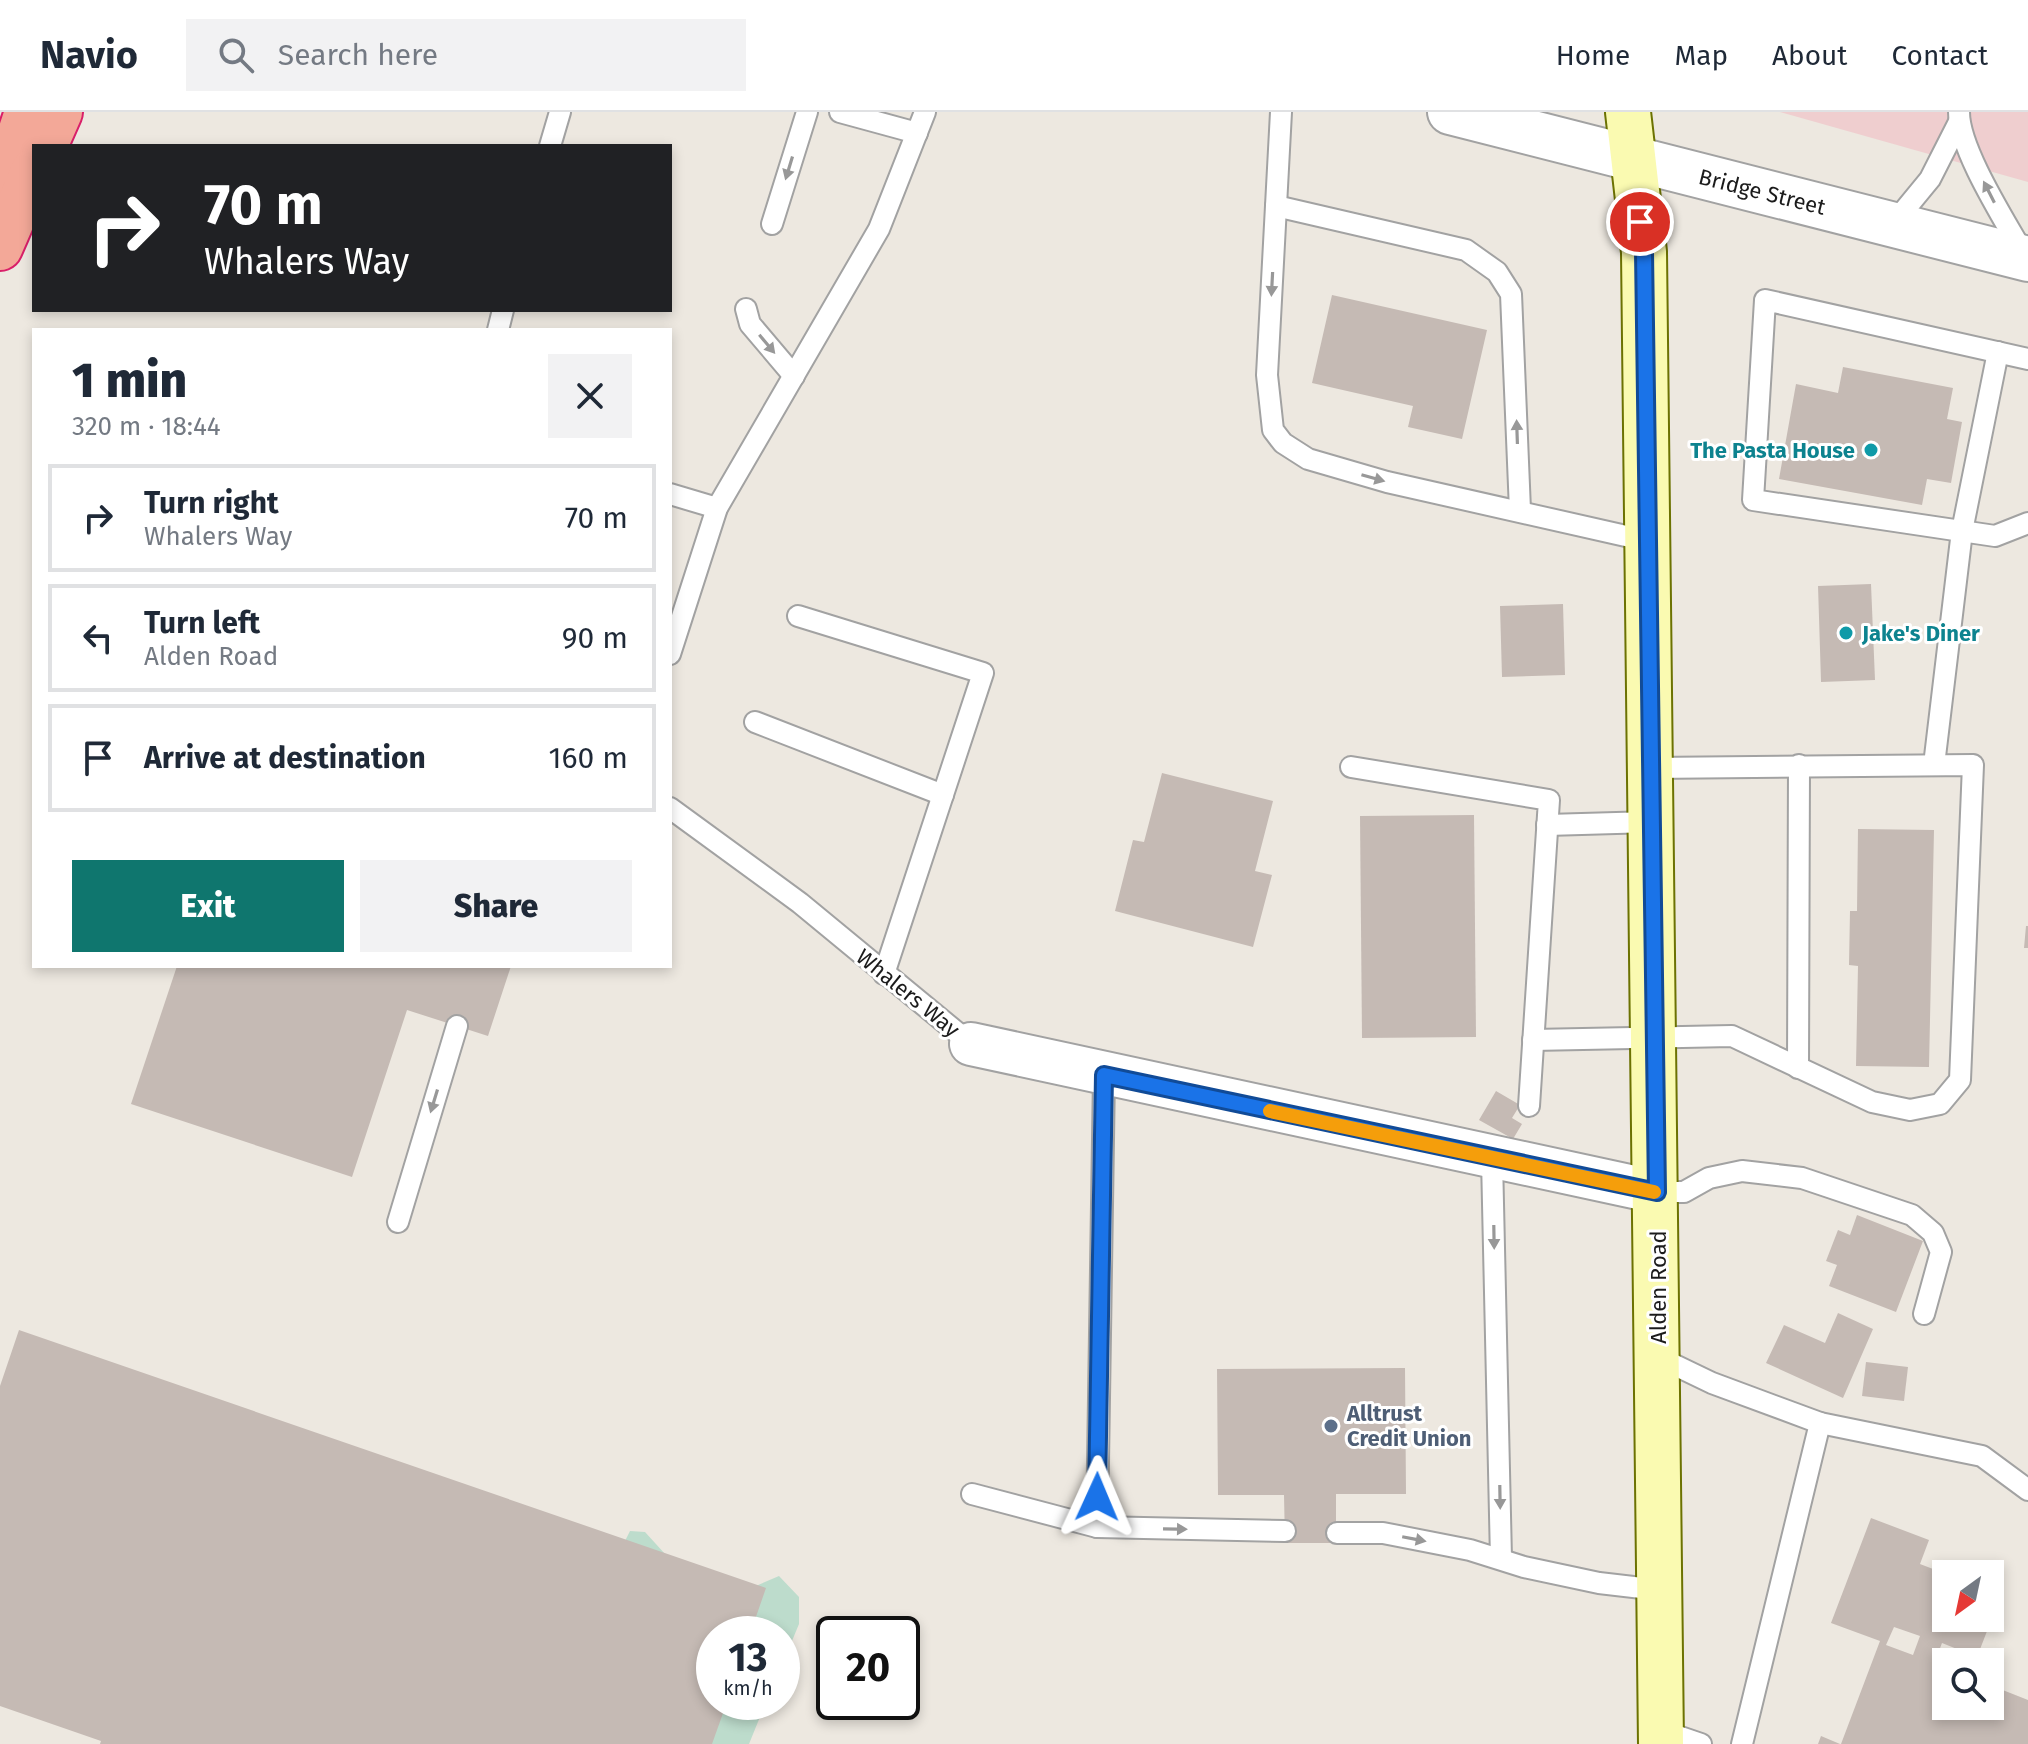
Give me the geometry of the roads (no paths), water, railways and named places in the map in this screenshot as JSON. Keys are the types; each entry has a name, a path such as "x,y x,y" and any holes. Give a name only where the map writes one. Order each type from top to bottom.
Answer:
{"highway":[{"path":"0,193 27,112"},
{"path":"46,144 60,112"},
{"path":"0,248 32,175"}],"main road":[{"name":"Alden Road","path":"1628,112 1644,252 1657,1192 1660,1737"}],"street":[{"name":"Bridge Street","path":"1450,112 2027,258"},
{"name":"Whalers Way","path":"971,1044 1492,1159 1657,1192"}],"lane":[{"path":"551,144 560,112"},
{"path":"772,224 807,112"},
{"path":"840,112 917,133"},
{"path":"672,648 717,508 879,229 925,112"},
{"path":"1281,112 1267,375 1273,430 1283,443 1308,459 1387,482 1648,541"},
{"path":"1893,224 1930,179 1959,117"},
{"path":"1959,117 1989,193 2027,258"},
{"path":"1276,206 1466,250 1497,272 1511,294 1520,510"},
{"path":"2028,359 1765,300 1753,500 1995,536 2028,523"},
{"path":"746,309 750,324 794,376"},
{"path":"1934,765 1962,531 1998,352"},
{"path":"672,495 717,508"},
{"path":"798,616 983,673 884,974"},
{"path":"755,722 943,795"},
{"path":"1798,1068 1799,765"},
{"path":"1533,1040 1732,1036 1872,1102 1910,1110 1940,1104 1960,1080 1973,765 1650,768"},
{"path":"1351,767 1549,800 1529,1106"},
{"name":"Whalers Way","path":"672,809 800,903 971,1044"},
{"path":"1547,825 1651,822"},
{"path":"398,1222 457,1026"},
{"path":"1097,1527 1104,1075"},
{"path":"1492,1159 1501,1559"},
{"path":"1657,1192 1684,1192 1709,1178 1742,1171 1802,1178 1912,1215 1933,1233 1941,1252 1924,1314"},
{"path":"1658,1357 1712,1383 1820,1423 1982,1456 2028,1490"},
{"path":"1742,1744 1820,1423"},
{"path":"972,1494 1097,1527 1285,1531"},
{"path":"1337,1533 1383,1533 1599,1583 1659,1590"},
{"path":"1660,1737 1701,1744"}],"place":[{"name":"The Pasta House","path":"1871,450"},
{"name":"Jake's Diner","path":"1846,633"},
{"name":"Alltrust Credit Union","path":"1331,1426"}]}
